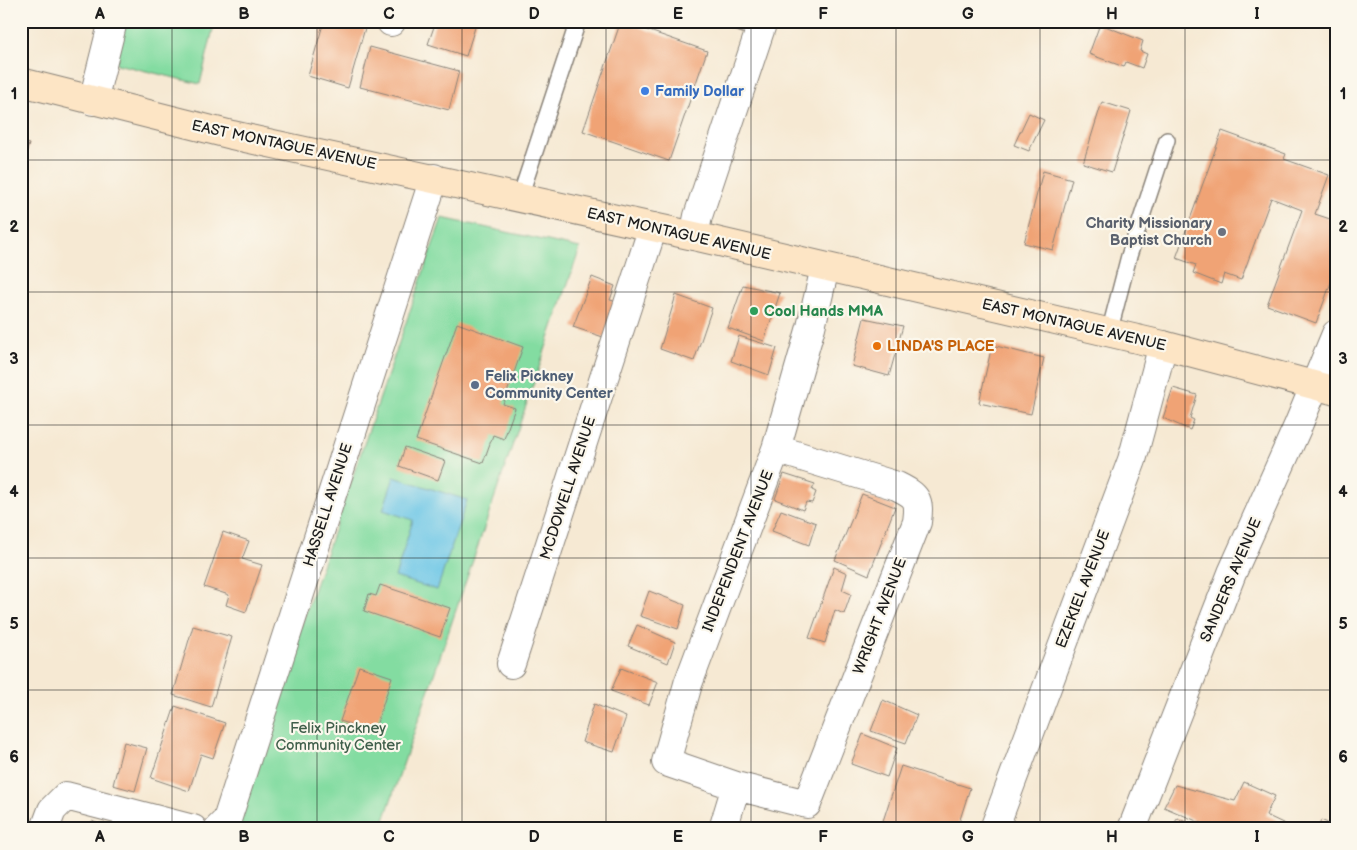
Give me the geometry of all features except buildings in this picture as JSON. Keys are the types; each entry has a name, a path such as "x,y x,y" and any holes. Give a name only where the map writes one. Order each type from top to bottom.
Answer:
{"main road":[{"name":"EAST MONTAGUE AVENUE","path":"21,82 232,135 694,236 825,268 1163,345 1325,388"}],"street":[{"path":"92,101 113,21"},
{"path":"694,236 698,216 761,26"},
{"name":"HASSELL AVENUE","path":"218,829 227,820 434,178"},
{"name":"MCDOWELL AVENUE","path":"511,664 653,227"},
{"name":"INDEPENDENT AVENUE","path":"736,786 666,762 688,684 776,449 811,328 825,268"},
{"name":"SANDERS AVENUE","path":"1132,829 1232,574 1325,388 1336,334"},
{"name":"EZEKIEL AVENUE","path":"994,829 1132,460 1163,345"},
{"name":"WRIGHT AVENUE","path":"736,786 807,804 917,522 919,506 914,494 897,486 776,449"},
{"path":"723,829 736,786"},
{"path":"45,829 52,810 66,796 193,829"}],"lane":[{"path":"520,197 578,21"},
{"path":"733,21 761,26"},
{"path":"1109,333 1129,256 1167,140"}],"green space":[{"path":"120,21 215,21 200,84 117,64 113,56"},
{"name":"Felix Pinckney Community Center","path":"442,218 580,248 381,829 231,829"}],"water":[{"path":"394,477 467,500 437,590 395,577 413,520 383,510"}],"place":[{"name":"Family Dollar","path":"645,91"},
{"name":"Charity Missionary Baptist Church","path":"1222,232"},
{"name":"Cool Hands MMA","path":"754,311"},
{"name":"LINDA'S PLACE","path":"877,346"},
{"name":"Felix Pickney Community Center","path":"475,385"}]}
